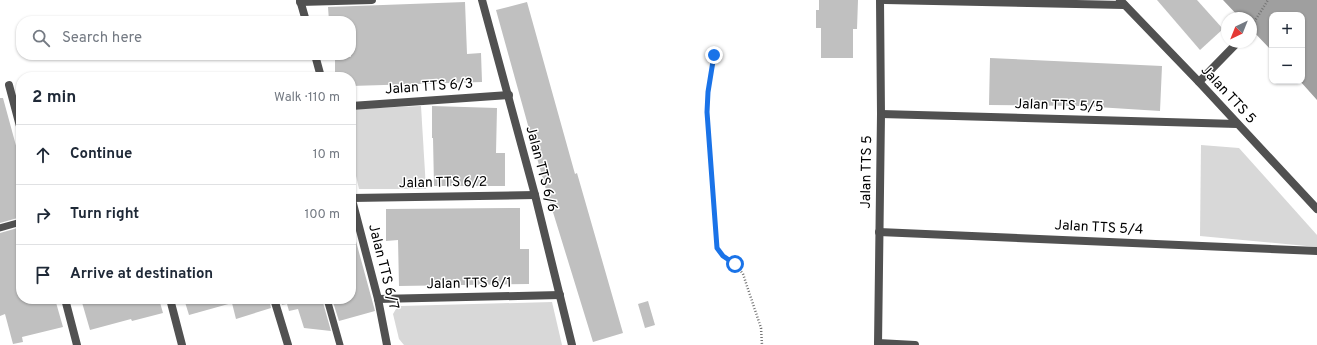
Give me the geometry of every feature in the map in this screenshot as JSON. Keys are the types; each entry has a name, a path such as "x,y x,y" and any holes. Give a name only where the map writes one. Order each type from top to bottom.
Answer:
{"street":[{"path":"304,16 300,1 372,0"},
{"name":"Jalan TTS 6/6","path":"482,0 535,195 572,345"},
{"name":"Jalan TTS 5","path":"878,344 881,114 880,0"},
{"path":"885,0 1122,3"},
{"name":"Jalan TTS 5","path":"1122,3 1199,82 1317,209"},
{"path":"1199,82 1232,48"},
{"path":"316,60 320,72"},
{"path":"9,85 16,111"},
{"name":"Jalan TTS 6/3","path":"356,106 508,95"},
{"name":"Jalan TTS 5/5","path":"881,114 1237,124"},
{"name":"Jalan TTS 6/2","path":"356,197 535,195"},
{"name":"Jalan TTS 6/7","path":"356,216 378,299 387,345"},
{"name":"Jalan TTS 5/4","path":"879,232 1317,251"},
{"name":"Jalan TTS 6/1","path":"378,299 560,295"},
{"path":"66,304 77,345"},
{"path":"171,304 182,345"},
{"path":"276,304 288,345"},
{"path":"878,344 915,345"}],"lane":[{"path":"0,228 16,223"},
{"path":"328,304 340,345"}],"path":[{"path":"1257,17 1268,0"},
{"path":"714,55 708,92 707,112 717,248 723,256 739,268 743,274 761,328 762,345"}],"shaded area":[{"path":"1223,0 1317,0 1317,100 1303,84 1305,84 1305,12 1269,12 1269,48 1257,35 1257,12 1234,12"},
{"path":"421,106 426,189 359,189 356,176 356,109"},
{"path":"1201,145 1239,148 1317,235 1317,247 1200,236"},
{"path":"552,302 562,345 404,345 399,339 393,314 396,309 401,306"}],"building":[{"path":"819,0 858,0 857,29 853,29 853,58 821,58 821,28 816,28 816,10 819,10"},
{"path":"1157,0 1197,0 1221,27 1221,31 1200,50"},
{"path":"465,2 467,54 481,53 482,82 356,86 356,72 335,72 335,60 356,60 356,16 329,16 328,7"},
{"path":"527,2 575,174 577,173 623,333 593,342 544,183 496,10"},
{"path":"990,58 1162,66 1160,111 1081,106 989,105"},
{"path":"0,98 3,98 16,146 16,218 0,223"},
{"path":"432,106 497,108 496,153 505,153 505,186 434,186"},
{"path":"520,208 520,249 529,249 529,284 399,286 398,240 386,241 386,209"},
{"path":"16,228 16,304 56,304 63,327 22,337 23,342 13,344 5,314 0,316 0,233"},
{"path":"356,241 375,311 339,321 334,304 356,304"},
{"path":"648,301 655,325 645,328 638,304"},
{"path":"82,304 160,304 163,313 132,321 131,319 90,330"},
{"path":"186,304 228,304 189,315"},
{"path":"232,304 270,304 271,308 236,319"},
{"path":"287,304 323,304 331,331 304,328 298,309 289,311"}],"route":[{"path":"714,55 710,75 707,112 717,248 723,256 735,264"}]}
